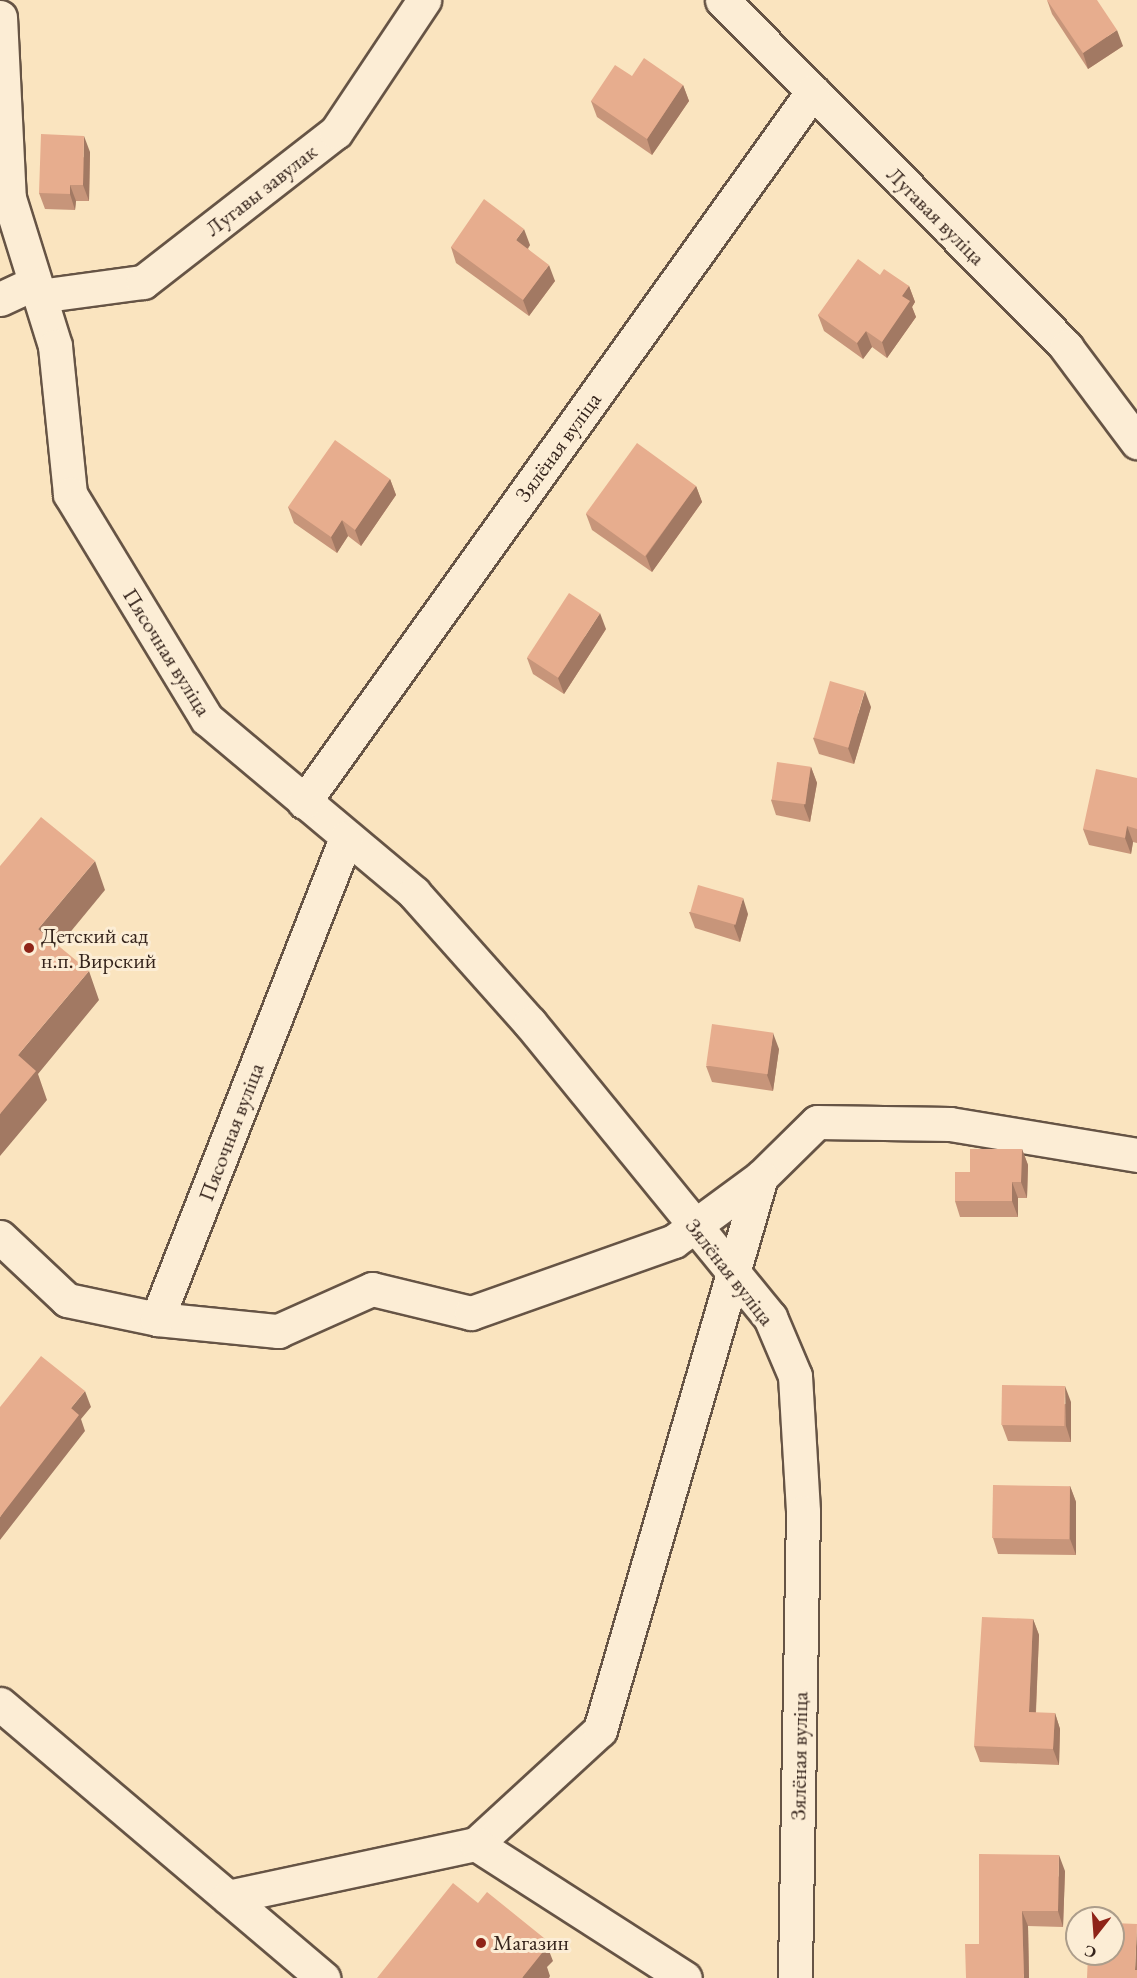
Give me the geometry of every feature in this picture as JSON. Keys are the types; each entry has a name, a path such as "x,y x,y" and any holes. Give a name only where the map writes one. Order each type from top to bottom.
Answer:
{"street":[{"name":"Лугавы завулак","path":"0,299 37,289 143,282 336,132 424,0"},
{"name":"Лугавая вуліца","path":"722,0 1066,347 1137,442"},
{"name":"Пясочная вуліца","path":"0,17 9,198 55,346 70,494 207,719 346,838 157,1320"},
{"name":"Зялёная вуліца","path":"304,802 813,91"},
{"name":"Зялёная вуліца","path":"346,838 414,893 530,1023 770,1317 795,1376 803,1512 795,1978"},
{"path":"0,1237 67,1300 157,1320 278,1331 372,1289 471,1313 674,1241 761,1177 817,1122 950,1124 1137,1155"},
{"path":"228,1898 476,1844 600,1730 761,1177"},
{"path":"0,1704 323,1978"},
{"path":"476,1844 680,1978"}],"building":[{"path":"1047,0 1097,0 1117,30 1083,53"},
{"path":"644,58 683,85 647,139 591,101 615,65 632,76"},
{"path":"41,134 84,136 83,185 70,185 70,194 39,193"},
{"path":"484,199 524,229 516,240 549,265 523,300 451,247"},
{"path":"858,259 880,275 884,269 909,286 902,296 910,301 882,342 866,331 857,343 818,315"},
{"path":"335,440 390,479 355,530 342,520 331,537 288,507"},
{"path":"637,443 696,486 645,556 586,513"},
{"path":"569,593 600,613 558,678 527,658"},
{"path":"830,681 865,691 848,748 814,738"},
{"path":"777,762 811,767 805,804 772,800"},
{"path":"1096,769 1137,778 1137,829 1127,826 1125,838 1083,829"},
{"name":"Детский сад н.п. Вирский","path":"41,817 95,861 38,929 89,971 18,1055 36,1071 0,1114 0,866"},
{"path":"698,885 743,898 735,925 690,912"},
{"path":"712,1024 773,1033 768,1074 706,1066"},
{"path":"970,1149 1022,1149 1021,1182 1012,1182 1012,1201 955,1201 955,1172 970,1172"},
{"path":"41,1356 85,1391 71,1408 79,1415 0,1517 0,1407"},
{"path":"1002,1385 1065,1386 1064,1426 1001,1425"},
{"path":"993,1485 1070,1486 1069,1539 992,1538"},
{"path":"982,1617 1033,1619 1029,1712 1055,1713 1053,1749 974,1746"},
{"path":"979,1854 1059,1855 1058,1911 1022,1911 1024,1978 966,1978 965,1944 979,1944"},
{"name":"Магазин","path":"453,1883 478,1903 487,1892 544,1938 537,1948 542,1953 522,1978 377,1978"},
{"path":"1125,1924 1137,1924 1135,1970 1137,1970 1137,1978 1087,1978 1088,1966 1125,1966"}],"place":[{"name":"Детский сад н.п. Вирский","path":"29,948"},
{"name":"Магазин","path":"481,1943"}]}
